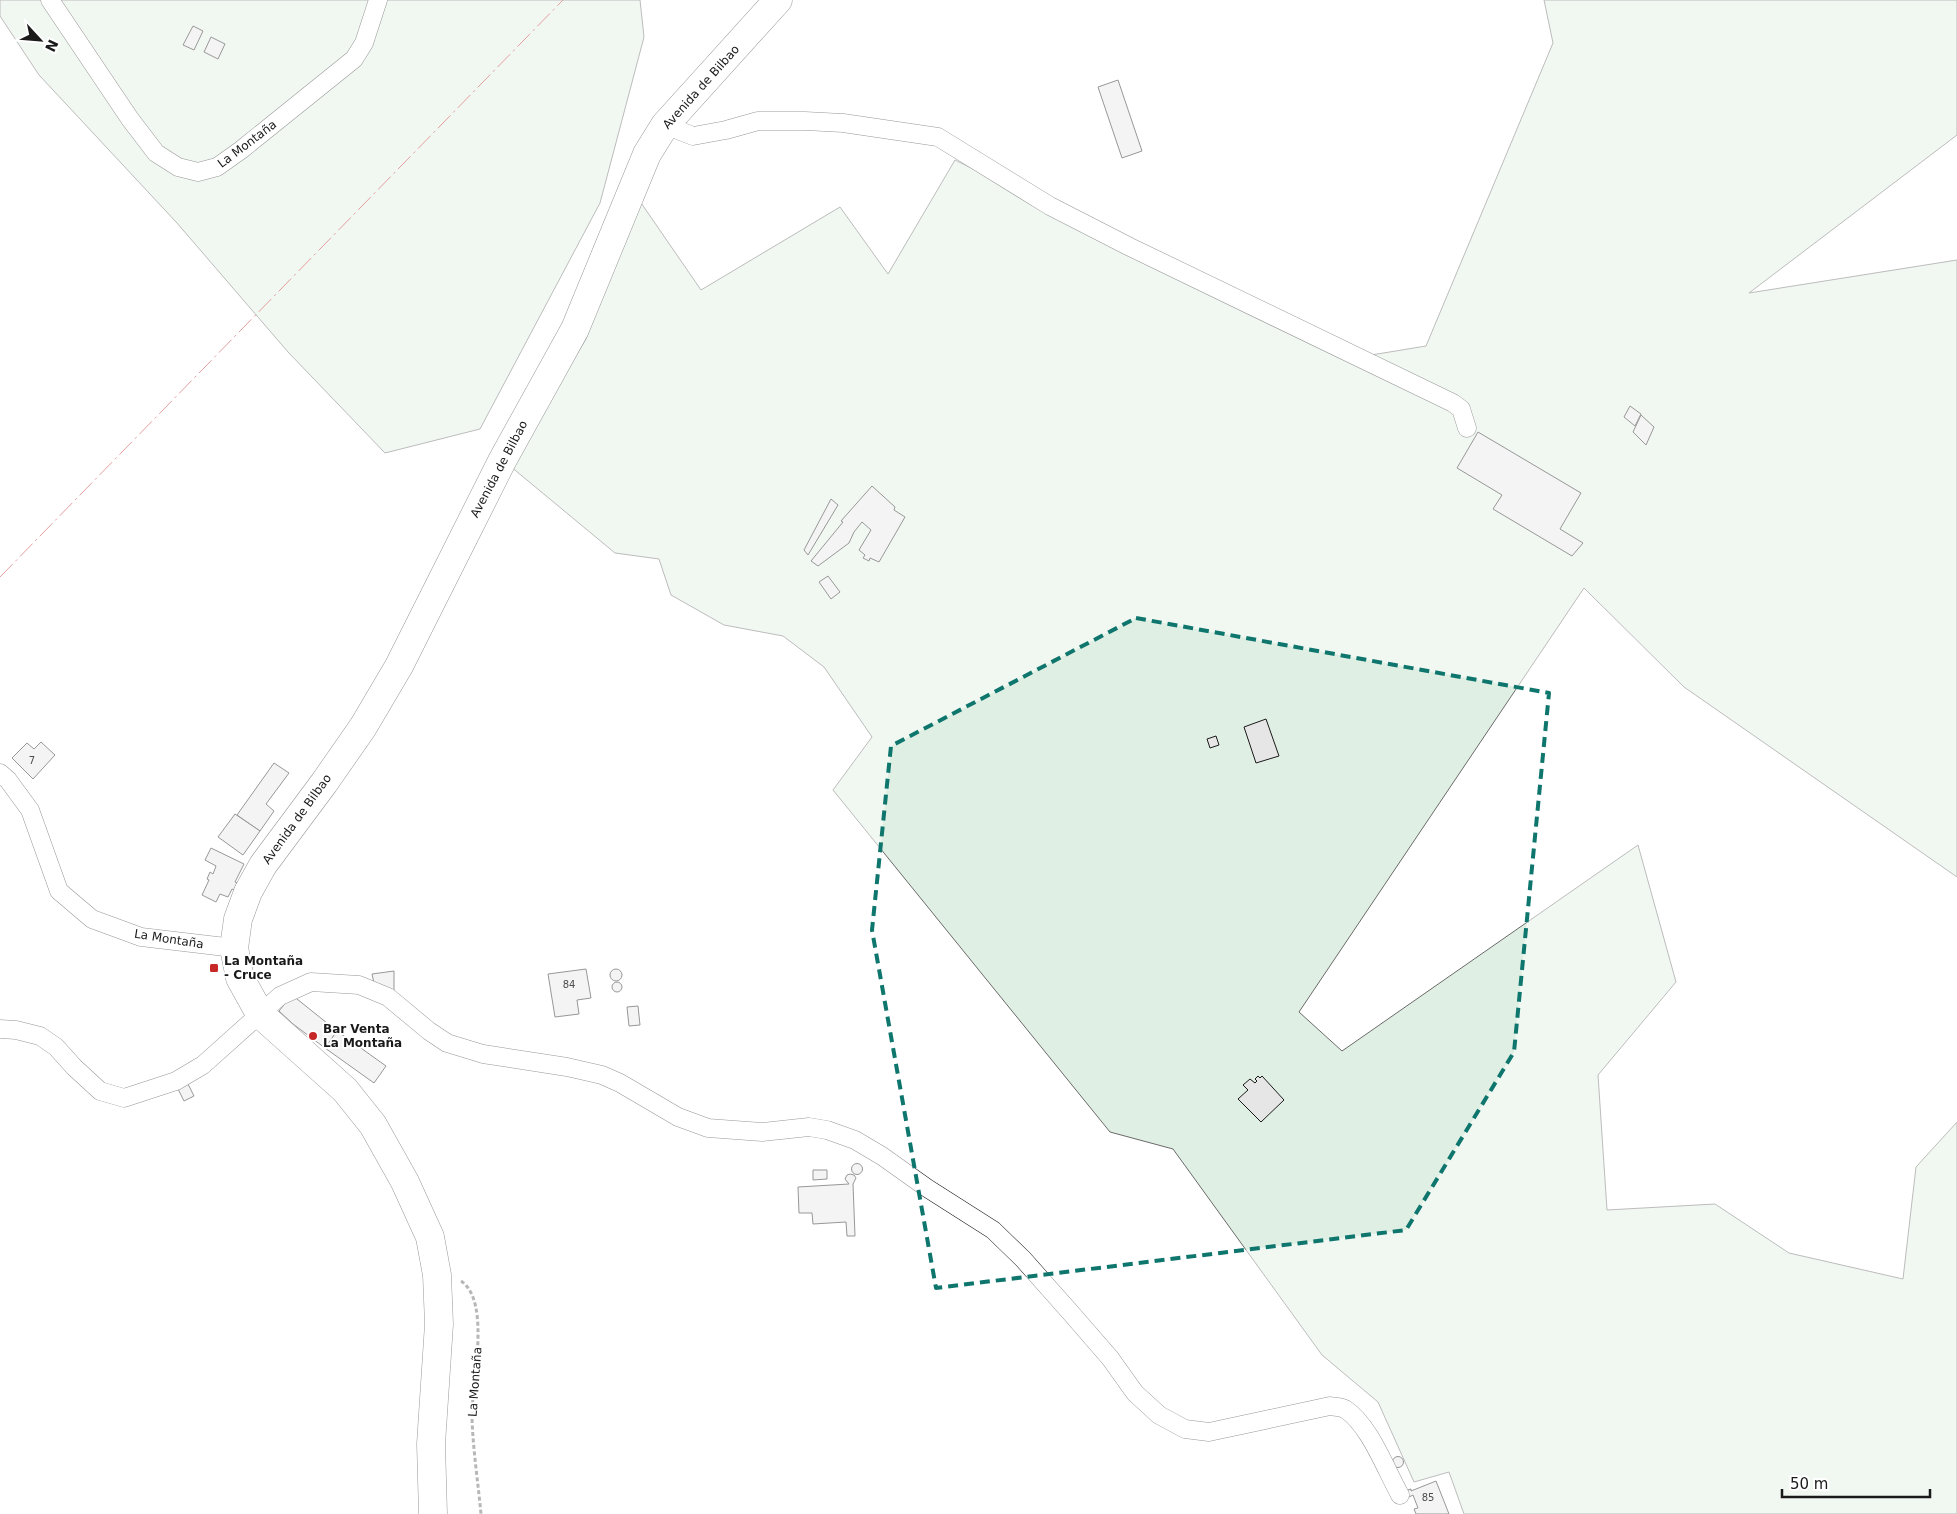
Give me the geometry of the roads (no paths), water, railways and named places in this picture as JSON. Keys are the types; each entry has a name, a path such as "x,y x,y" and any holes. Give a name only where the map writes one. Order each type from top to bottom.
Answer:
{"highway":[{"name":"Avenida de Bilbao","path":"234,948 238,919 248,892 263,865 362,727 399,666 502,461 575,329 647,154 665,125 778,0"},
{"path":"234,948 240,978 260,1014 345,1090 373,1125 405,1182 430,1238 437,1275 439,1324 431,1444 433,1514"}],"street":[{"name":"La Montaña","path":"50,0 130,119 156,153 178,167 198,172 217,167 241,150 354,60 364,43 378,0"},
{"path":"665,125 693,136 726,130 758,121 805,121 843,124 938,137 1022,190 1068,215 1130,247 1453,403 1461,409 1467,428"},
{"name":"La Montaña","path":"0,773 8,780 30,810 59,891 92,919 141,937 234,948"},
{"path":"0,1029 16,1030 40,1036 56,1047 100,1091 124,1098 176,1081 203,1065 280,996 311,982 359,985 388,997 429,1031 447,1043 483,1054 567,1067 602,1075 620,1083 678,1117 708,1128 762,1132 809,1127 827,1130 855,1140 882,1156 926,1188 993,1230 1023,1259 1110,1358 1136,1393 1159,1415 1185,1429 1208,1432 1330,1406 1344,1408 1356,1419 1368,1435 1400,1495"}],"place":[{"name":"La Montaña - Cruce","path":"214,968"},
{"name":"Bar Venta La Montaña","path":"313,1036"}]}
